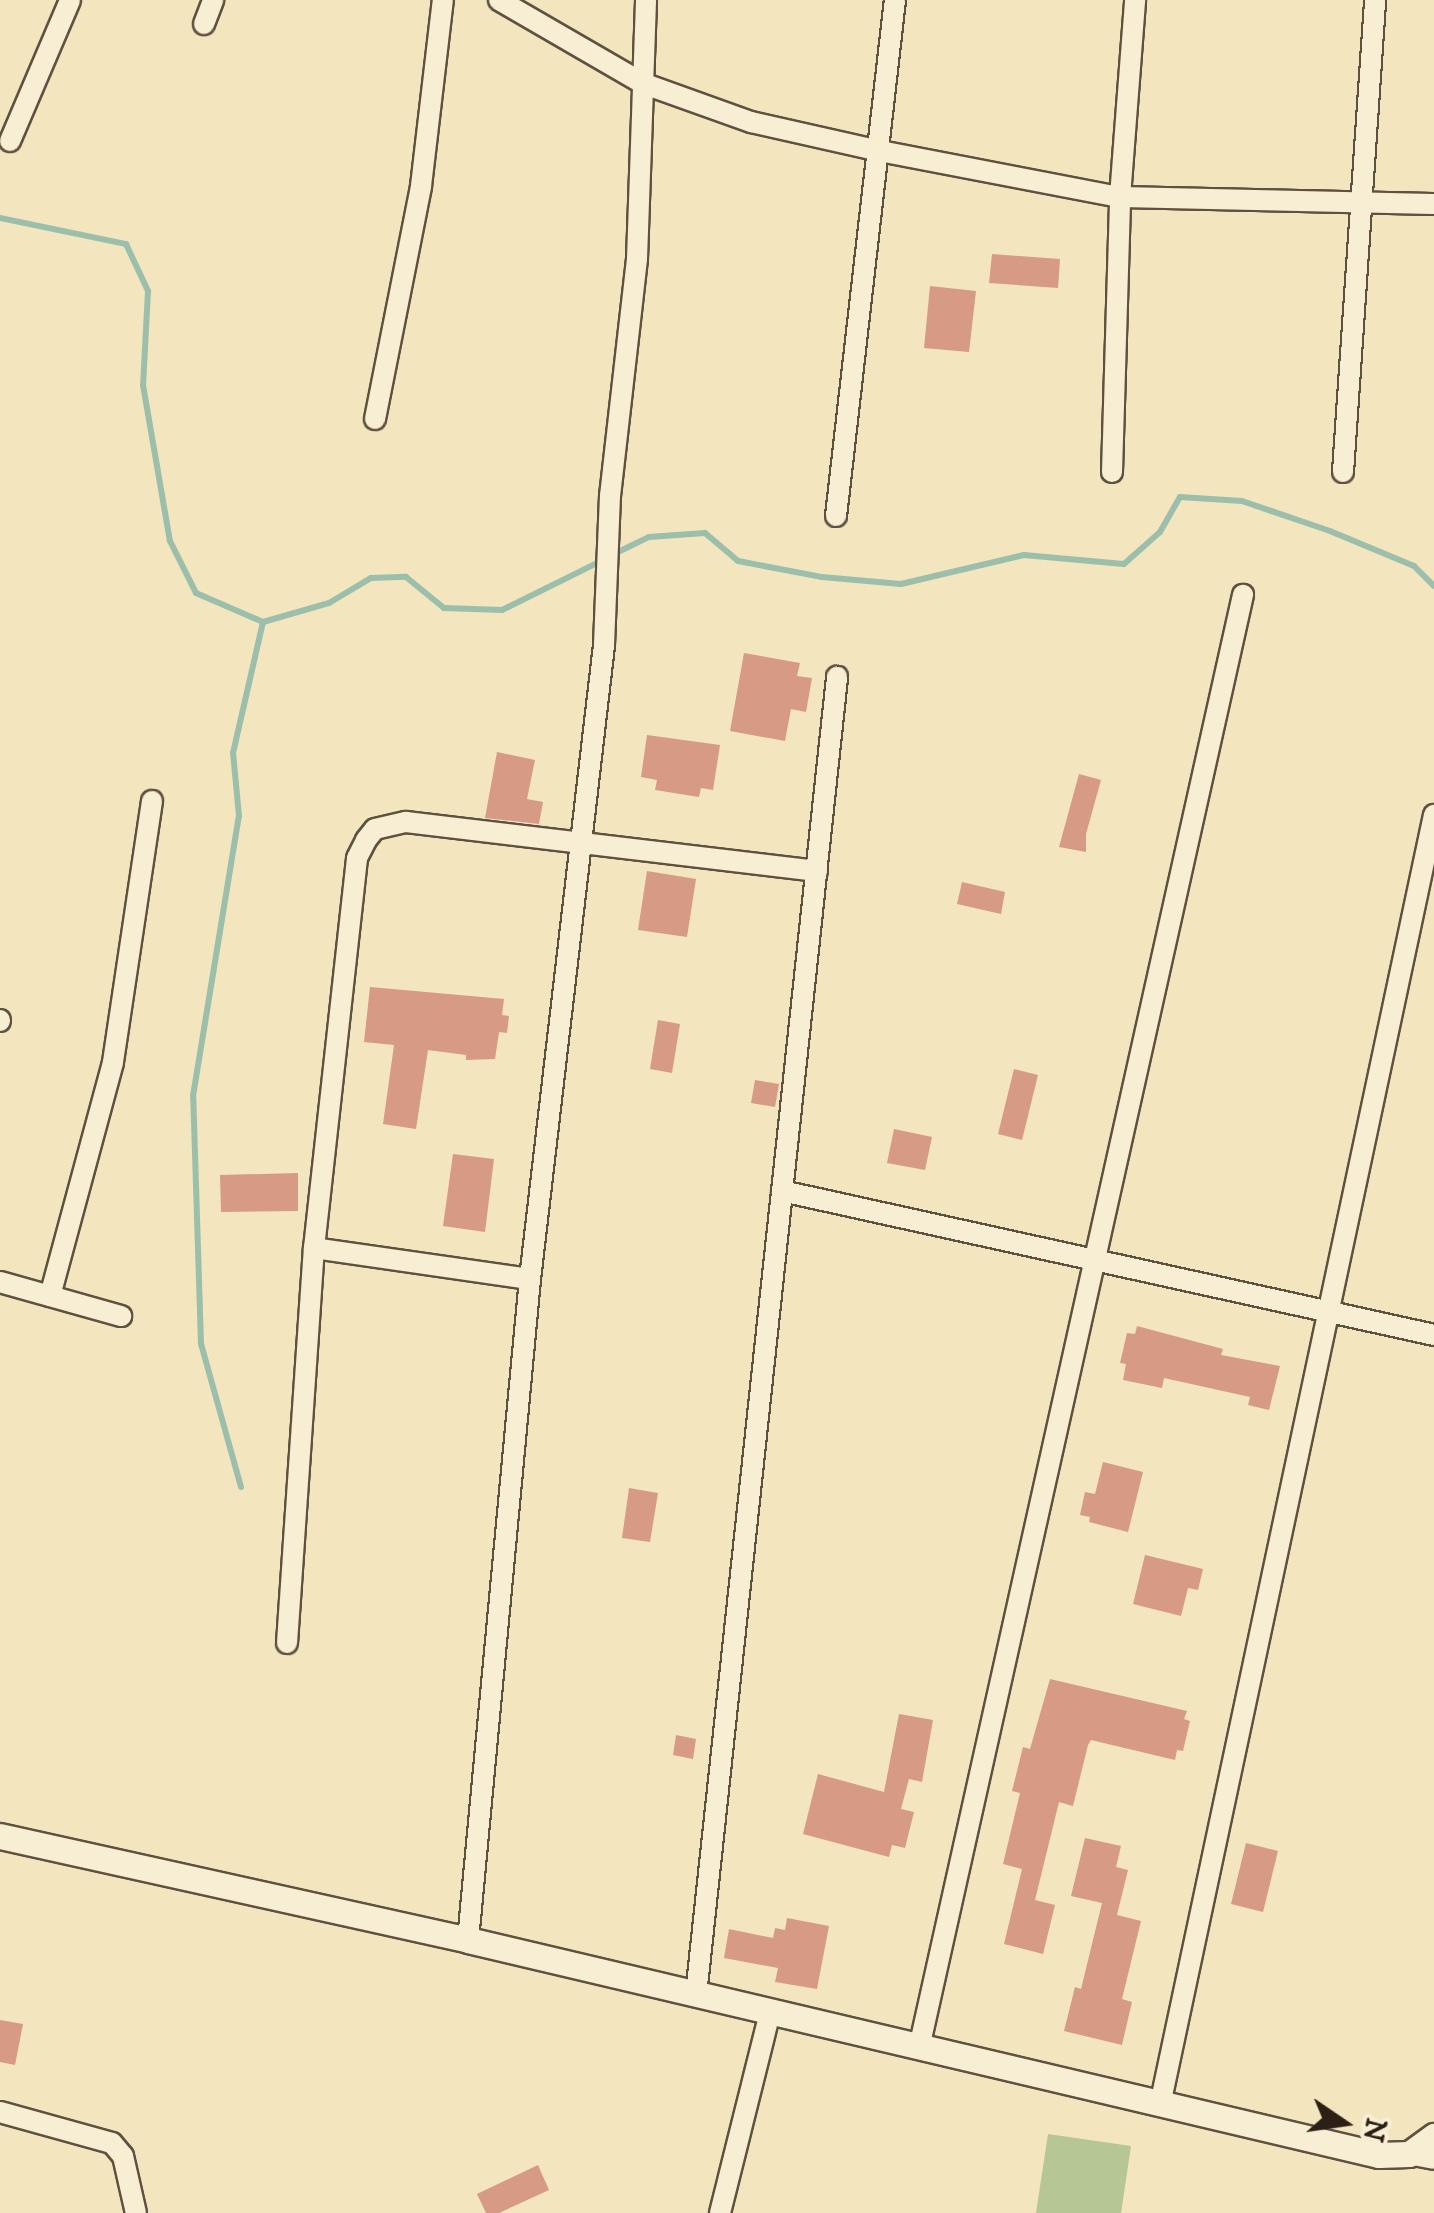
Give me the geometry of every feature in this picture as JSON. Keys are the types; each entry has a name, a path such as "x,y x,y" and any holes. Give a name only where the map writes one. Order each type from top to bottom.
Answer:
{"street":[{"path":"10,141 70,0"},
{"path":"204,24 213,0"},
{"path":"375,420 422,186 442,0"},
{"path":"499,0 642,83 752,122 880,151 1120,197 1434,204"},
{"path":"468,1940 530,1279 577,845 604,644 610,496 636,259 646,0"},
{"path":"836,516 894,0"},
{"path":"1112,472 1120,197 1135,0"},
{"path":"1343,472 1376,0"},
{"path":"918,2048 1244,595"},
{"path":"696,1995 836,678"},
{"path":"50,1296 114,1062 152,801"},
{"path":"1160,2104 1434,814"},
{"path":"287,1643 314,1248 358,858 366,840 375,829 406,822 817,871"},
{"path":"782,1191 1434,1334"},
{"path":"314,1248 530,1279"},
{"path":"0,1282 122,1316"},
{"path":"0,1836 468,1940 1379,2155 1421,2157 1434,2136"},
{"path":"720,2213 770,2012"},
{"path":"0,2112 112,2144 123,2156 136,2213"}],"green space":[{"path":"1048,2134 1131,2146 1121,2213 1036,2213"}],"building":[{"path":"992,254 1060,259 1058,288 989,283"},
{"path":"930,286 976,291 969,352 924,348"},
{"path":"744,653 800,663 797,676 812,678 806,712 791,709 785,741 730,731"},
{"path":"647,735 720,745 713,790 701,788 699,797 655,790 657,780 641,777"},
{"path":"497,752 535,760 527,799 543,802 539,824 485,818"},
{"path":"1079,774 1101,780 1086,834 1086,852 1059,847"},
{"path":"647,871 696,879 687,937 638,930"},
{"path":"962,882 1005,892 1001,914 957,904"},
{"path":"370,987 504,999 502,1015 509,1016 507,1033 499,1032 495,1059 466,1060 466,1055 428,1050 416,1129 383,1124 394,1045 364,1042"},
{"path":"658,1020 680,1024 672,1073 650,1069"},
{"path":"1014,1069 1038,1075 1022,1140 998,1134"},
{"path":"755,1080 779,1084 775,1107 751,1103"},
{"path":"894,1129 932,1137 925,1170 887,1163"},
{"path":"453,1154 494,1159 485,1232 443,1226"},
{"path":"298,1173 298,1211 221,1212 220,1175"},
{"path":"1137,1326 1223,1349 1221,1355 1280,1366 1269,1410 1248,1405 1250,1397 1164,1378 1162,1388 1123,1380 1126,1364 1120,1363 1127,1333 1135,1334"},
{"path":"1103,1462 1143,1472 1128,1532 1089,1522 1090,1517 1080,1515 1085,1492 1095,1494"},
{"path":"629,1488 658,1493 650,1542 622,1538"},
{"path":"1145,1555 1203,1569 1198,1590 1188,1588 1181,1616 1133,1604"},
{"path":"1050,1679 1187,1711 1184,1719 1190,1721 1183,1751 1177,1750 1175,1760 1091,1740 1073,1806 1059,1802 1035,1900 1055,1905 1043,1954 1004,1944 1022,1869 1003,1864 1020,1793 1012,1791 1023,1747 1030,1749"},
{"path":"899,1714 933,1720 922,1782 909,1779 901,1809 914,1812 905,1848 892,1845 889,1857 803,1834 818,1774 884,1792"},
{"path":"676,1735 696,1739 693,1759 673,1755"},
{"path":"1085,1838 1121,1846 1116,1867 1128,1870 1117,1915 1141,1921 1122,1999 1132,2002 1122,2045 1064,2031 1075,1987 1081,1989 1102,1903 1071,1896"},
{"path":"1246,1843 1278,1851 1263,1912 1231,1904"},
{"path":"787,1918 829,1926 817,1989 775,1982 778,1968 724,1958 729,1929 773,1938 775,1928 785,1930"},
{"path":"0,2020 23,2024 15,2065 0,2062"},
{"path":"538,2165 549,2190 499,2213 486,2213 477,2194"}],"waterway":[{"path":"0,218 126,244 148,291 143,385 170,541 196,593 263,622 329,603 371,578 406,577 444,608 502,610 603,560"},
{"path":"614,554 649,537 705,533 738,561 822,577 901,584 1024,555 1124,564 1160,532 1180,497 1242,501 1330,531 1414,566 1434,586"},
{"path":"241,1487 201,1344 193,1096 239,816 233,753 263,622"}]}
